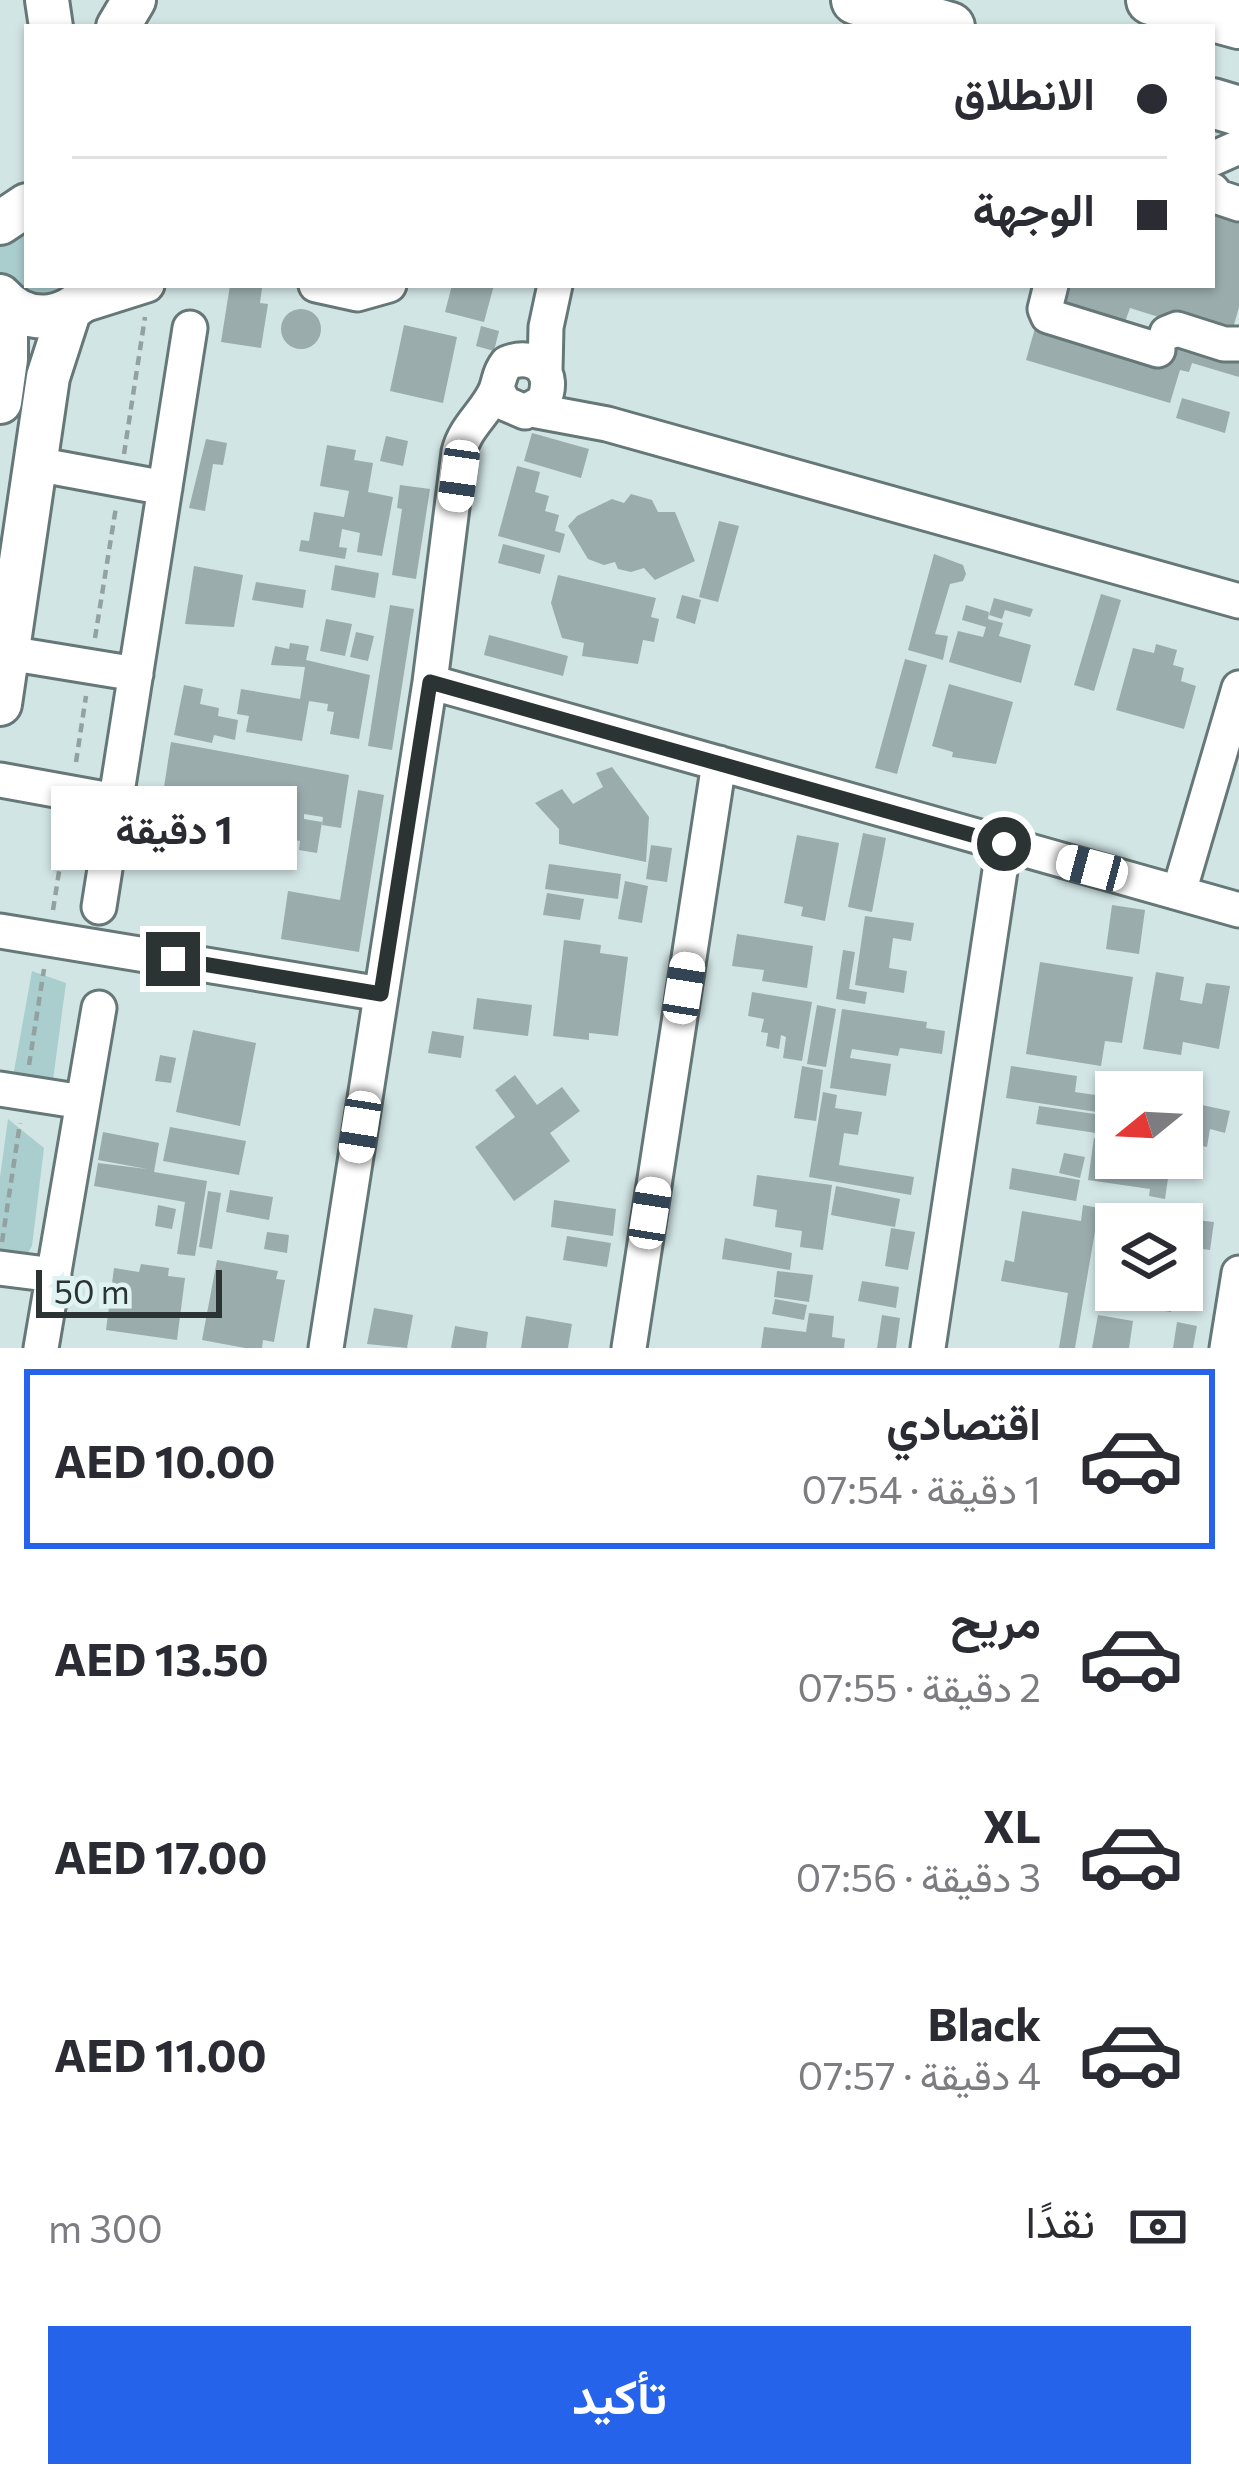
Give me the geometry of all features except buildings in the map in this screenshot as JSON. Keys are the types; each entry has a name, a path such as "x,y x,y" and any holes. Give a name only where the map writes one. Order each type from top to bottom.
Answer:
{"highway":[{"path":"856,0 940,24"},
{"path":"1151,0 1239,24"}],"main road":[{"path":"3,300 29,316 56,316 79,302"},
{"path":"0,402 6,359 3,300"},
{"path":"0,704 48,377 79,302"}],"street":[{"path":"79,302 135,288"},
{"path":"330,288 358,294 379,288"},
{"path":"1051,288 1045,309 1048,316 1163,342 1177,328 1224,344 1239,344"},
{"path":"326,1348 459,476 526,387 552,299"},
{"path":"99,907 190,328"},
{"path":"526,387 607,424 1239,601"},
{"path":"36,464 165,488"},
{"path":"8,653 136,674"},
{"path":"430,682 1239,910"},
{"path":"1179,892 1239,688"},
{"path":"628,1348 719,763"},
{"path":"0,780 116,801"},
{"path":"928,1348 1004,844"},
{"path":"0,931 381,994"},
{"path":"41,1348 98,1008"},
{"path":"0,1089 83,1102"},
{"path":"0,1268 54,1276"},
{"path":"1227,1348 1239,1274"}],"shaded area":[{"path":"24,221 24,288 67,288 47,302 0,284 0,237"},
{"path":"32,971 66,983 53,1080 39,1102 7,1110"},
{"path":"8,1119 44,1148 32,1246 19,1268 0,1273 0,1177"}],"route":[{"path":"173,959 381,994 430,682 1004,844"}]}
